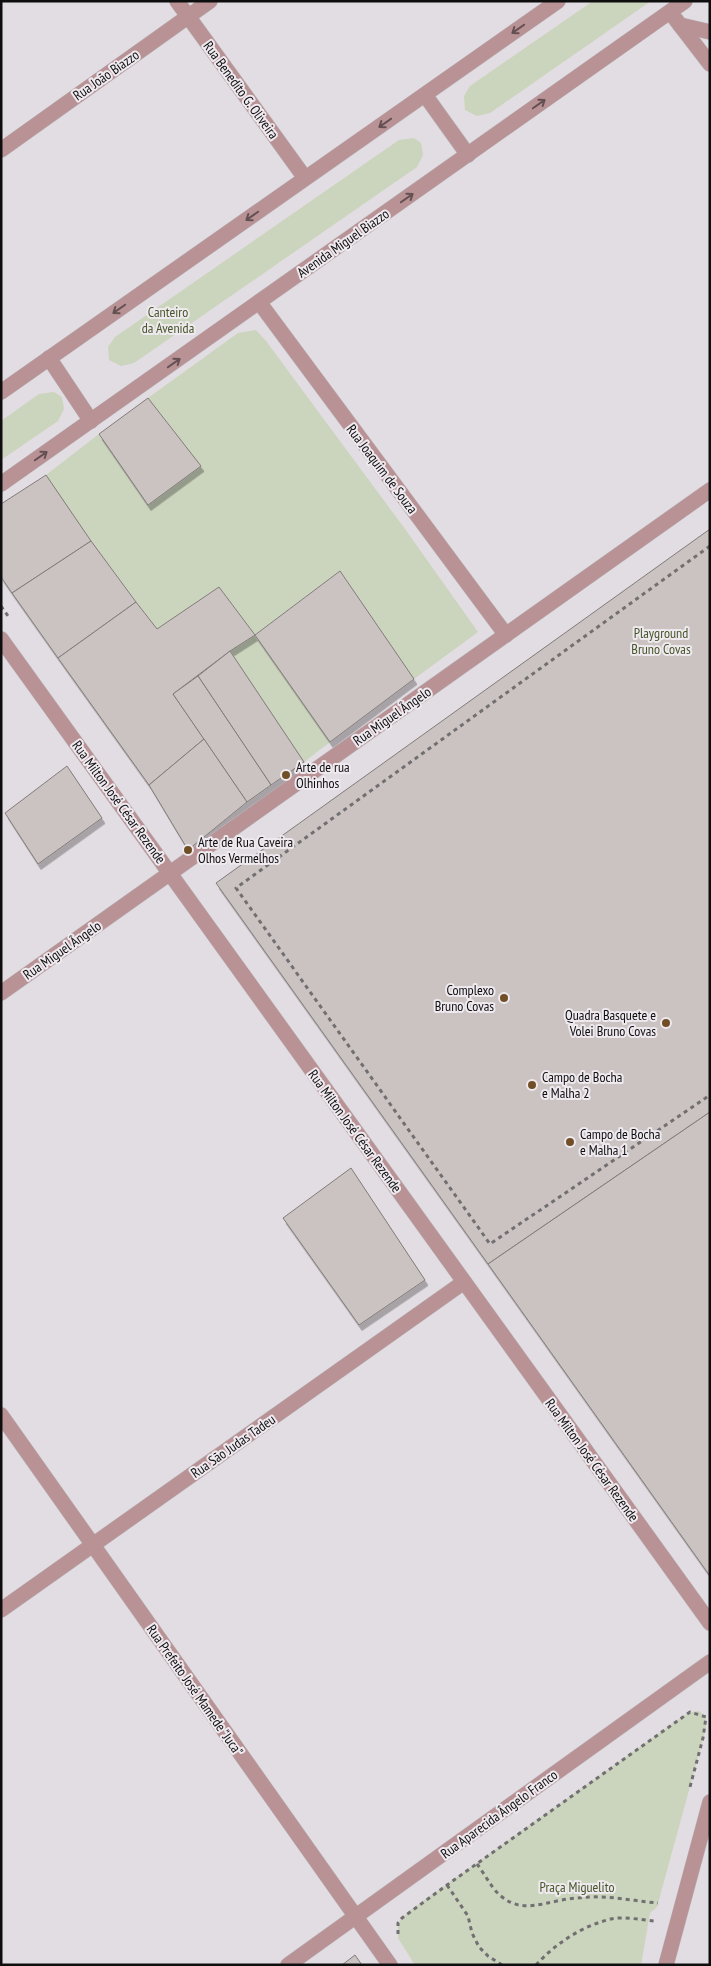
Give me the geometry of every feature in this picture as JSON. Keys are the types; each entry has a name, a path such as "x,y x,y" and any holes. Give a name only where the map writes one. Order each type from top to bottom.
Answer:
{"street":[{"name":"Rua Benedito G. Oliveira","path":"177,1 305,178"},
{"name":"Rua João Biazzo","path":"1,150 210,1"},
{"path":"1,392 558,1"},
{"name":"Avenida Miguel Biazzo","path":"1,484 685,1"},
{"path":"670,12 710,64"},
{"path":"680,25 710,32"},
{"path":"424,95 468,155"},
{"name":"Rua Joaquim de Souza","path":"259,302 506,635"},
{"path":"49,358 91,421"},
{"name":"Rua Miguel Ângelo","path":"1,993 710,490"},
{"name":"Rua Milton José César Rezende","path":"1,639 710,1623"},
{"name":"Rua São Judas Tadeu","path":"1,1610 464,1282"},
{"name":"Rua Prefeito José Mamede \"Juca\"","path":"1,1416 390,1965"},
{"name":"Rua Aparecida Ângelo Franco","path":"288,1965 710,1662"},
{"path":"666,1965 710,1802"}],"path":[{"path":"710,546 236,888 490,1244 710,1095"},
{"path":"402,1918 690,1712 706,1717 703,1738 689,1790"},
{"path":"477,1864 495,1890 505,1899 524,1907 589,1897 611,1897 659,1904"},
{"path":"447,1885 468,1916 472,1933 479,1947 488,1956 502,1965"},
{"path":"653,1930 661,1895"},
{"path":"536,1965 548,1951 569,1936 613,1919 655,1921 677,1927"}],"green space":[{"path":"593,1 651,1 490,113 477,116 465,110 464,96 470,86"},
{"name":"Canteiro da Avenida","path":"414,138 421,143 423,155 417,167 134,363 121,366 109,360 108,347 115,337 399,140"},
{"path":"256,330 405,529 478,632 414,679 340,571 255,635 330,742 304,762 230,651 254,634 219,587 157,629 91,541 46,475 99,434 148,505 201,466 148,398 238,333"},
{"path":"54,392 62,397 64,409 58,421 1,460 1,421 39,394"},
{"name":"Praça Miguelito","path":"699,1711 706,1717 706,1728 657,1907 650,1913 641,1965 415,1965 398,1938 398,1923 409,1911 679,1719 690,1712"}],"building":[{"path":"148,398 201,466 148,505 99,434"},
{"path":"46,475 91,541 12,593 1,577 1,504"},
{"name":"Complexo Bruno Covas","path":"710,529 710,1112 488,1264 216,883"},
{"path":"91,541 136,602 58,658 12,593"},
{"path":"340,571 414,679 330,742 255,635"},
{"path":"219,587 255,635 230,651 173,694 204,739 149,785 58,658 136,602 157,629"},
{"path":"230,651 304,762 271,785 198,676"},
{"path":"198,676 271,785 247,802 173,694"},
{"path":"204,739 247,802 188,850 149,785"},
{"path":"67,766 102,818 38,864 5,813"},
{"path":"710,1112 710,1576 488,1264"},
{"path":"351,1168 425,1280 359,1325 283,1218"},
{"path":"355,1955 362,1965 342,1965"}],"place":[{"name":"Arte de rua Olhinhos","path":"286,775"},
{"name":"Arte de Rua Caveira Olhos Vermelhos","path":"188,850"},
{"name":"Complexo Bruno Covas","path":"504,998"},
{"name":"Quadra Basquete e Volei Bruno Covas","path":"666,1023"},
{"name":"Campo de Bocha e Malha 2","path":"532,1085"},
{"name":"Campo de Bocha e Malha 1","path":"570,1142"}],"park label":[{"name":"Playground Bruno Covas","path":"661,642"}]}
